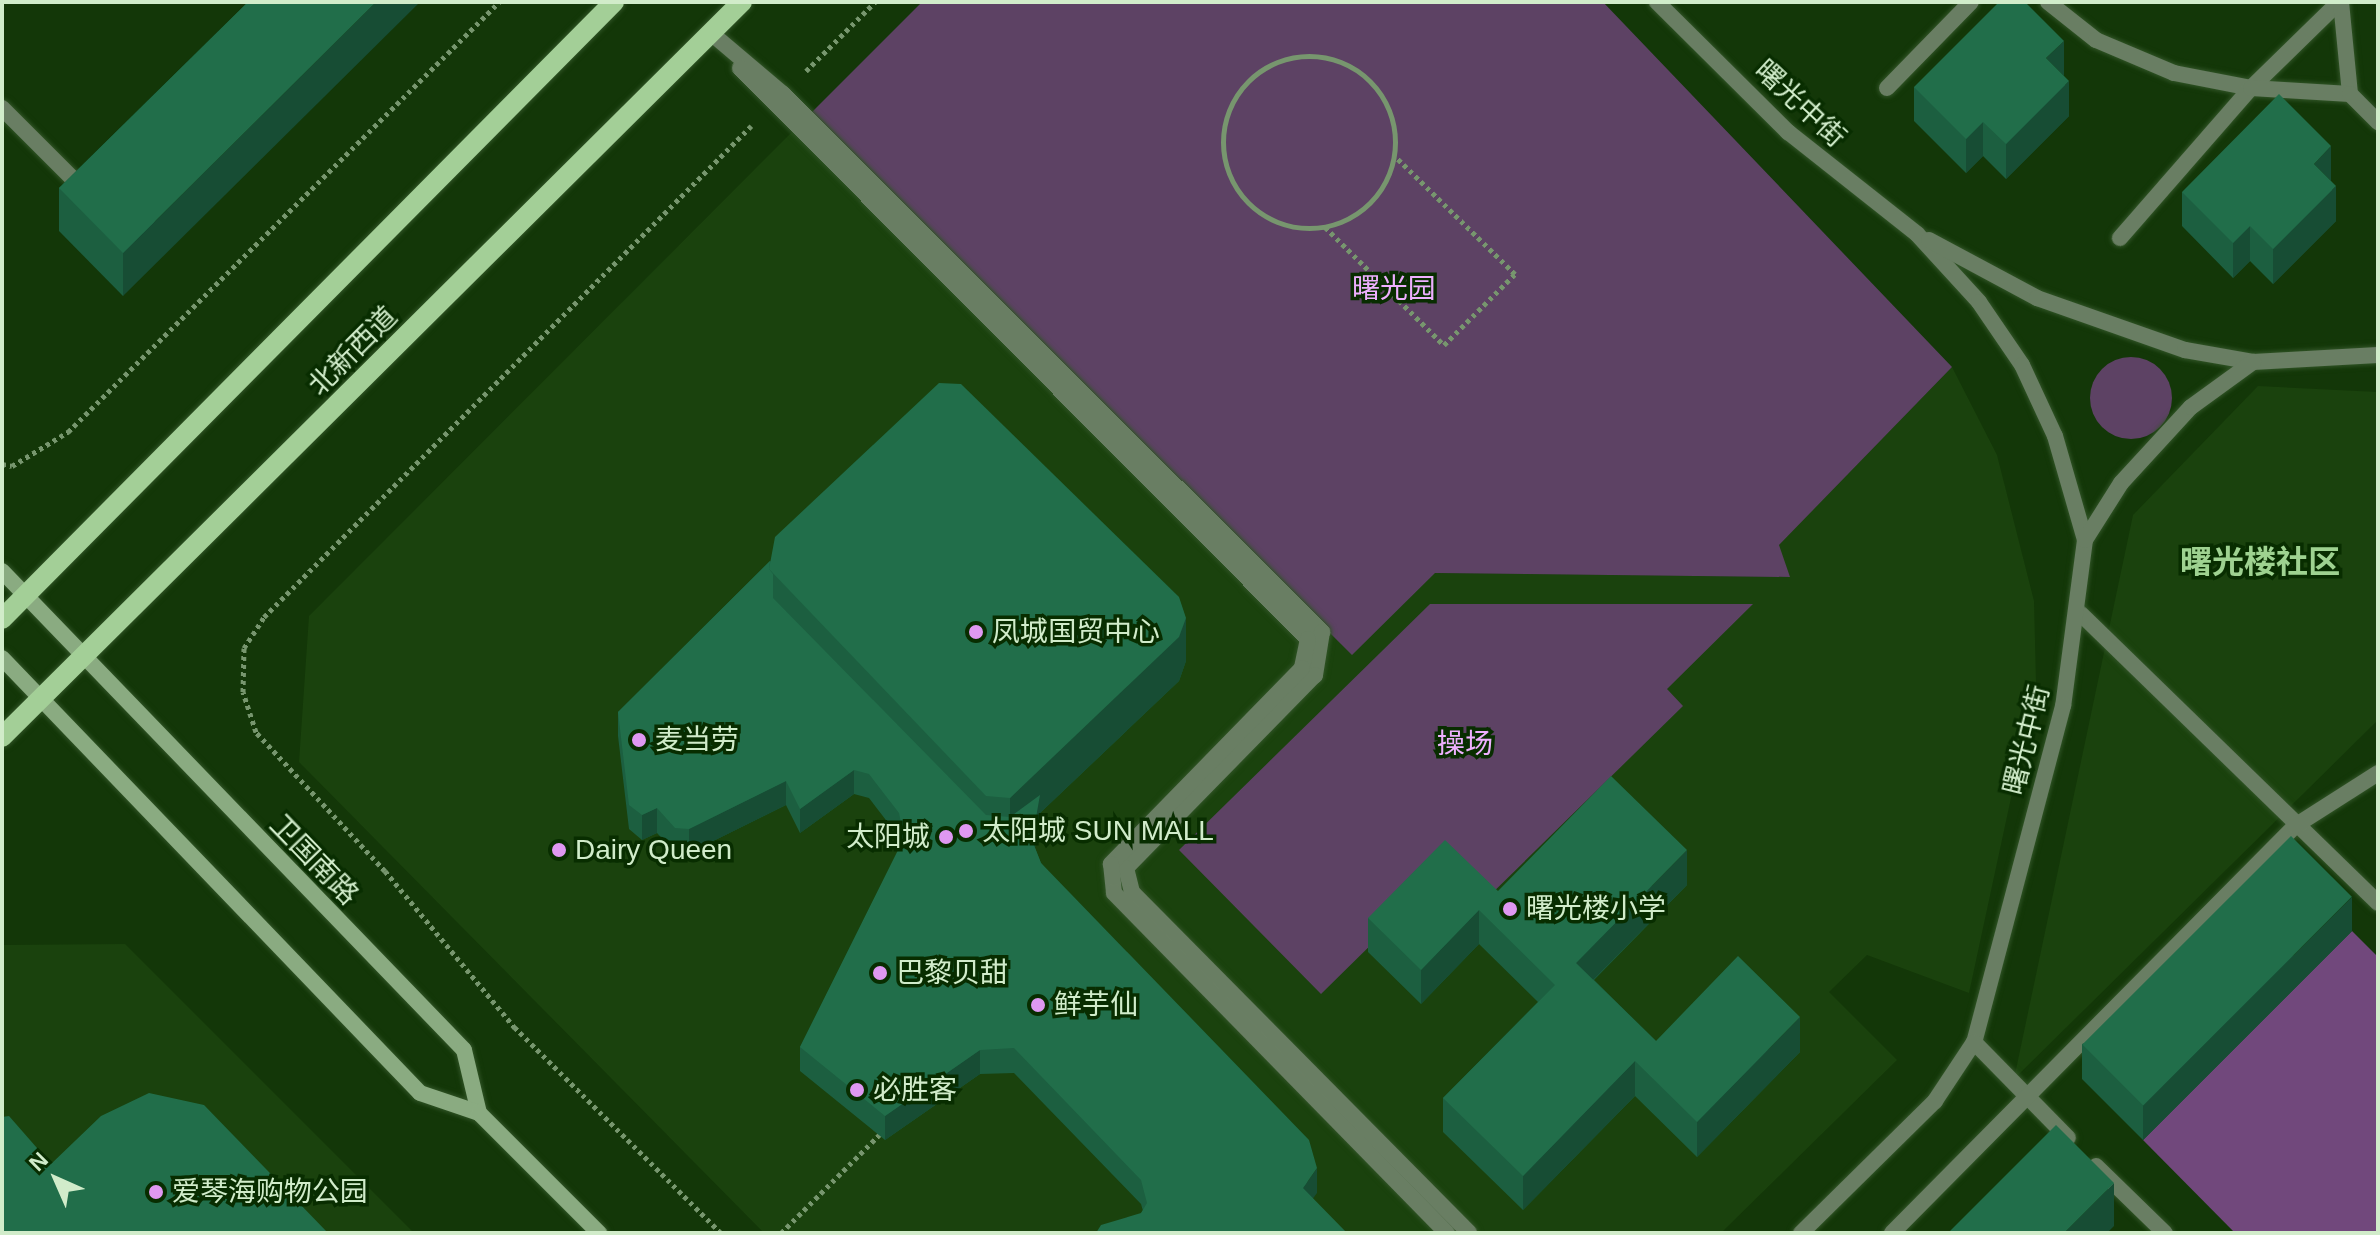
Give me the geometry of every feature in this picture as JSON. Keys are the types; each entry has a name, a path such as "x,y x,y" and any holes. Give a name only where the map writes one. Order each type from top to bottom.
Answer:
{"main road":[{"path":"2,619 614,2"},
{"name":"北新西道","path":"2,737 742,2"},
{"name":"卫国南路","path":"2,571 82,658 464,1050 479,1113"},
{"path":"2,658 420,1093 479,1113 599,1233"}],"street":[{"name":"曙光中街","path":"1657,2 1788,132 1917,234 1979,302 2022,365 2055,436 2085,540 2081,614 1974,1042 1935,1101 1801,1233"},
{"path":"1887,88 1971,2"},
{"path":"2048,2 2096,40 2174,73 2251,88 2350,94"},
{"path":"2120,238 2251,88 2340,2"},
{"path":"2340,2 2350,94 2378,122"},
{"path":"711,33 1308,639 1302,668 1111,864 1114,893 1447,1233"},
{"path":"777,100 1322,632 1315,675 1126,868 1132,892 1469,1233"},
{"path":"2,108 80,186 102,165"},
{"name":"曙光中街","path":"1917,234 2081,314 2185,350 2253,362 2378,355"},
{"path":"2085,540 2121,483 2191,407 2253,362"},
{"path":"2081,614 2295,826 2378,903"},
{"path":"1892,1233 2295,826 2378,773"},
{"path":"1974,1042 2165,1233"}],"path":[{"path":"2,464 12,466 68,432 499,2"},
{"path":"721,1233 515,1028 385,871 256,732 243,692 244,648 264,617 875,2"},
{"path":"1325,227 1371,203 1395,157 1386,100 1343,61 1315,55 1259,70 1226,118 1229,175 1268,218 1325,227 1444,345 1515,274 1395,157"},
{"path":"781,1233 887,1127"}],"shaded area":[{"name":"太阳城","path":"810,114 1435,573 1789,577 1778,545 1952,367 1997,455 2034,601 2036,682 1969,993 1867,955 1829,992 1897,1060 1721,1233 764,1233 299,762 309,616"},
{"path":"2258,386 2378,392 2378,720 2014,1079 2133,515"},
{"path":"2352,931 2378,957 2378,1233 2235,1233 2143,1140"},
{"path":"125,944 414,1233 2,1233 2,945"}],"green space":[{"name":"曙光园","path":"922,2 1603,2 1952,367 1779,545 1790,577 1435,573 1352,655 810,114"},
{"path":"2131,357 2147,360 2160,369 2169,382 2172,398 2169,414 2160,427 2147,436 2131,439 2115,436 2102,427 2093,414 2090,398 2093,382 2102,369 2115,360"},
{"name":"操场","path":"1430,604 1753,604 1667,689 1683,706 1481,904 1447,870 1321,994 1179,850"}],"building":[{"path":"248,2 376,2 123,253 59,188"},
{"path":"1999,2 2025,2 2064,41 2046,58 2069,81 2006,144 1983,122 1966,139 1914,87"},
{"path":"2279,94 2331,146 2314,164 2336,186 2273,249 2250,226 2233,243 2182,192"},
{"name":"凤城国贸中心","path":"939,383 961,384 1179,597 1186,618 1179,637 1010,798 986,796 769,569 775,537"},
{"path":"770,561 773,598 986,815 1010,817 1040,795 1032,840 1041,863 1309,1140 1317,1168 1303,1188 1347,1233 1096,1233 1101,1225 1141,1213 1147,1203 1141,1180 1014,1048 980,1050 885,1116 800,1047 904,838 899,813 869,774 854,770 800,809 786,781 689,829 675,828 657,808 642,815 629,805 618,712"},
{"path":"1611,776 1687,850 1576,963 1656,1041 1738,956 1800,1017 1697,1122 1635,1061 1523,1176 1443,1098 1555,985 1479,910 1421,970 1368,918 1445,840 1498,891"},
{"path":"2291,836 2352,897 2143,1105 2082,1045"},
{"path":"149,1093 204,1105 328,1233 2,1233 2,1117 9,1116 51,1164 101,1116"},
{"path":"2056,1125 2114,1183 2064,1233 1948,1233"}],"place":[{"name":"凤城国贸中心","path":"976,632"},
{"name":"麦当劳","path":"639,740"},
{"name":"太阳城 SUN MALL","path":"966,831"},
{"name":"太阳城","path":"946,837"},
{"name":"Dairy Queen","path":"559,850"},
{"name":"曙光楼小学","path":"1510,909"},
{"name":"巴黎贝甜","path":"880,973"},
{"name":"鲜芋仙","path":"1038,1005"},
{"name":"必胜客","path":"857,1090"},
{"name":"爱琴海购物公园","path":"156,1192"}],"district":[{"name":"曙光楼社区","path":"2260,562"}]}
